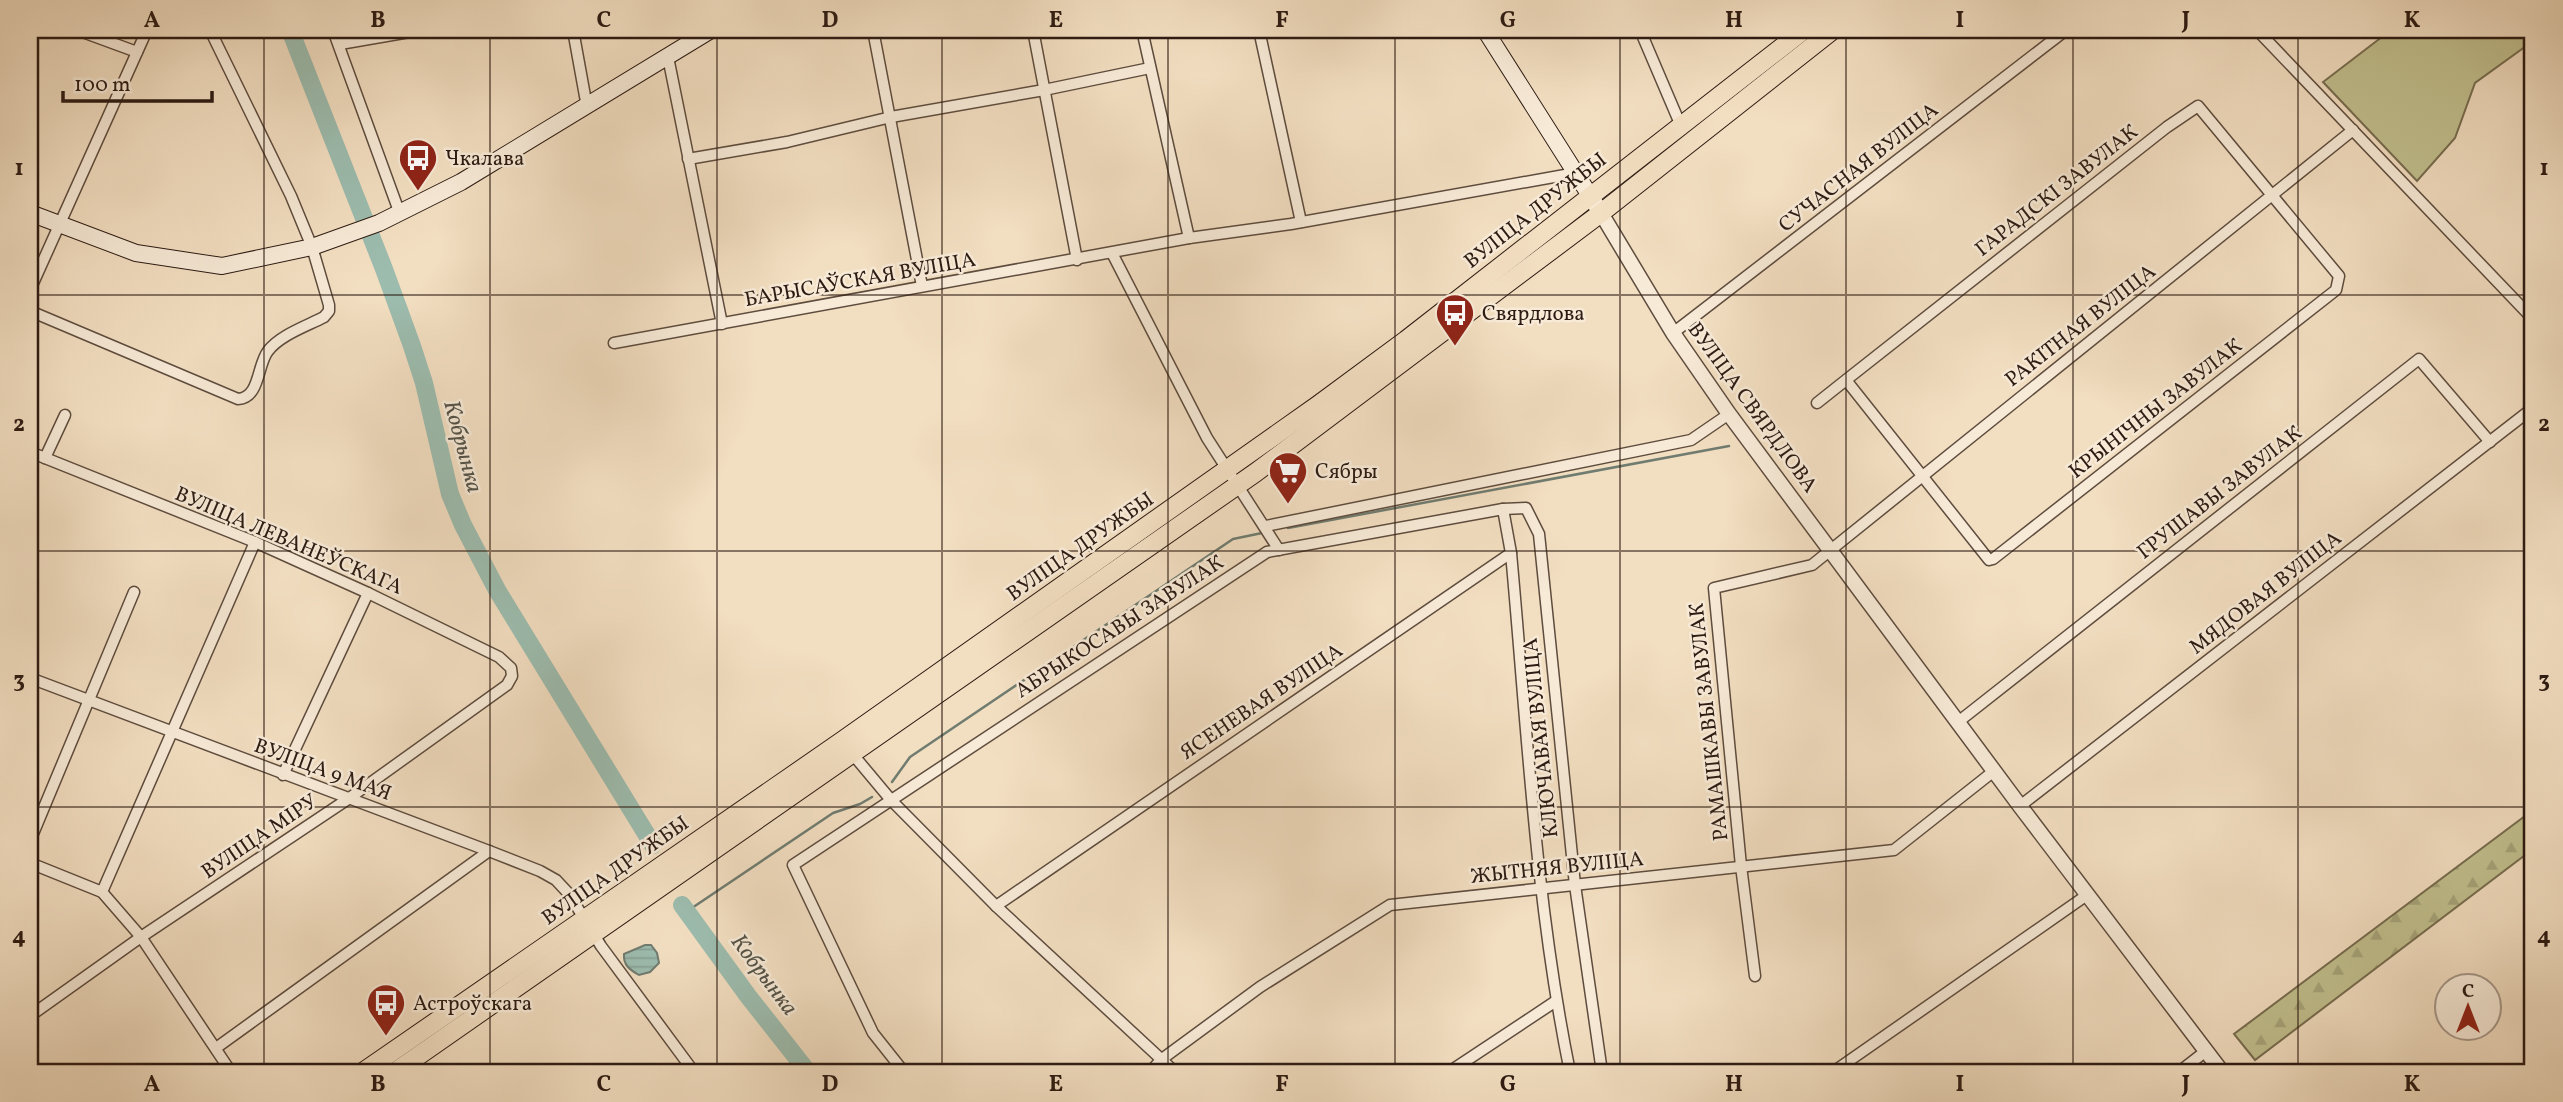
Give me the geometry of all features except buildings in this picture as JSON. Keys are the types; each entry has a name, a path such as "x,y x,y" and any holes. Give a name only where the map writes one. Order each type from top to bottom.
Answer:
{"main road":[{"path":"30,213 136,253 222,266 312,247 400,214 461,183 711,30"},
{"name":"ВУЛІЦА СВЯРДЛОВА","path":"1485,30 1601,213"},
{"name":"ВУЛІЦА ДРУЖБЫ","path":"363,1072 666,863 847,748 1149,546 1172,523 1219,489 1318,405 1406,340 1804,30"},
{"name":"ВУЛІЦА ДРУЖБЫ","path":"395,1072 594,935 847,748 926,682 1406,361 1601,213 1833,30"},
{"path":"1601,213 1602,197 1649,158 1681,126"},
{"path":"1516,276 1544,247 1587,212 1590,196"},
{"path":"594,935 594,923 598,916 638,889 666,863"},
{"path":"499,999 540,963 581,935 585,926 583,920"}],"street":[{"path":"76,30 137,52"},
{"path":"30,290 147,30"},
{"path":"30,311 237,399 245,398 251,393 266,352 276,342 324,317 328,311 329,305 312,247 291,196 210,30"},
{"path":"333,30 400,214"},
{"path":"340,44 421,30"},
{"path":"573,30 587,107"},
{"path":"873,30 922,286"},
{"path":"1033,30 1077,260"},
{"path":"1142,30 1189,238"},
{"path":"1259,30 1301,222"},
{"path":"1640,30 1681,126"},
{"name":"СУЧАСНАЯ ВУЛІЦА","path":"1673,333 2066,30"},
{"path":"2258,30 2533,319"},
{"path":"668,57 722,324"},
{"path":"688,159 788,142 891,117 1150,68"},
{"name":"ГАРАДСКІ ЗАВУЛАК","path":"1817,403 2198,106 2274,196"},
{"name":"РАКІТНАЯ ВУЛІЦА","path":"1830,548 2274,196 2353,130"},
{"name":"БАРЫСАЎСКАЯ ВУЛІЦА","path":"614,343 1189,238 1301,222 1576,173"},
{"name":"КРЫНІЧНЫ ЗАВУЛАК","path":"1922,476 1989,560 1993,559 2336,290 2339,276 2274,196"},
{"name":"ВУЛІЦА СВЯРДЛОВА","path":"1601,213 1673,333 1729,414 2020,806 2222,1072"},
{"path":"1112,253 1185,396 1279,550"},
{"name":"ГРУШАВЫ ЗАВУЛАК","path":"1958,722 2418,359 2490,442"},
{"path":"1846,380 1922,476"},
{"name":"МЯДОВАЯ ВУЛІЦА","path":"2020,806 2533,408"},
{"path":"1266,526 1691,440 1729,414"},
{"path":"45,458 65,415"},
{"name":"ВУЛІЦА ЛЕВАНЕЎСКАГА","path":"30,452 255,542 368,593 506,662 511,668 512,676 507,685"},
{"name":"КЛЮЧАВАЯ ВУЛІЦА","path":"1503,509 1526,508 1539,534 1575,885 1602,1072"},
{"path":"1503,509 1511,553"},
{"name":"АБРЫКОСАВЫ ЗАВУЛАК","path":"904,1072 873,1033 793,865 1268,552 1503,509"},
{"path":"102,892 255,542"},
{"name":"РАМАШКАВЫ ЗАВУЛАК","path":"1755,976 1741,866 1714,588 1812,565 1830,548"},
{"name":"КЛЮЧАВАЯ ВУЛІЦА","path":"1511,553 1541,888 1556,1001 1570,1072"},
{"name":"ЯСЕНЕВАЯ ВУЛІЦА","path":"996,906 1511,553"},
{"path":"30,841 134,592"},
{"path":"283,775 368,593"},
{"name":"ВУЛІЦА 9 МАЯ","path":"30,678 489,851 556,880 569,894 583,920 690,1071"},
{"name":"ВУЛІЦА МІРУ","path":"30,1016 141,937 348,799 507,685"},
{"path":"847,748 891,800 996,906 1175,1072"},
{"name":"ЖЫТНЯЯ ВУЛІЦА","path":"1150,1072 1162,1059 1260,987 1390,905 1894,850 1994,771"},
{"path":"216,1048 489,851"},
{"path":"30,863 102,892 141,937 230,1072"},
{"path":"1833,1072 2087,895"},
{"path":"1449,1072 1556,1001"},
{"path":"2179,1072 2206,1052"},
{"path":"1465,1062 1472,1072"}],"green space":[{"path":"2391,30 2533,30 2533,41 2475,83 2455,138 2417,181 2323,82"},
{"path":"2533,810 2533,849 2255,1060 2234,1034"}],"shaded area":[{"path":"651,945 657,953 659,963 650,972 639,975 628,967 624,954"}],"waterway":[{"name":"Кобрынка","path":"290,30 412,346 424,383 450,494 463,525 497,590 653,845"},
{"path":"1288,528 1729,446"},
{"path":"892,782 910,757 1233,539 1262,533"},
{"path":"686,912 833,813 872,797"},
{"name":"Кобрынка","path":"682,905 748,996 808,1072"}],"place":[{"name":"Чкалава","path":"418,192"},
{"name":"Свярдлова","path":"1455,347"},
{"name":"Сябры","path":"1288,505"},
{"name":"Астроўскага","path":"386,1037"}]}
